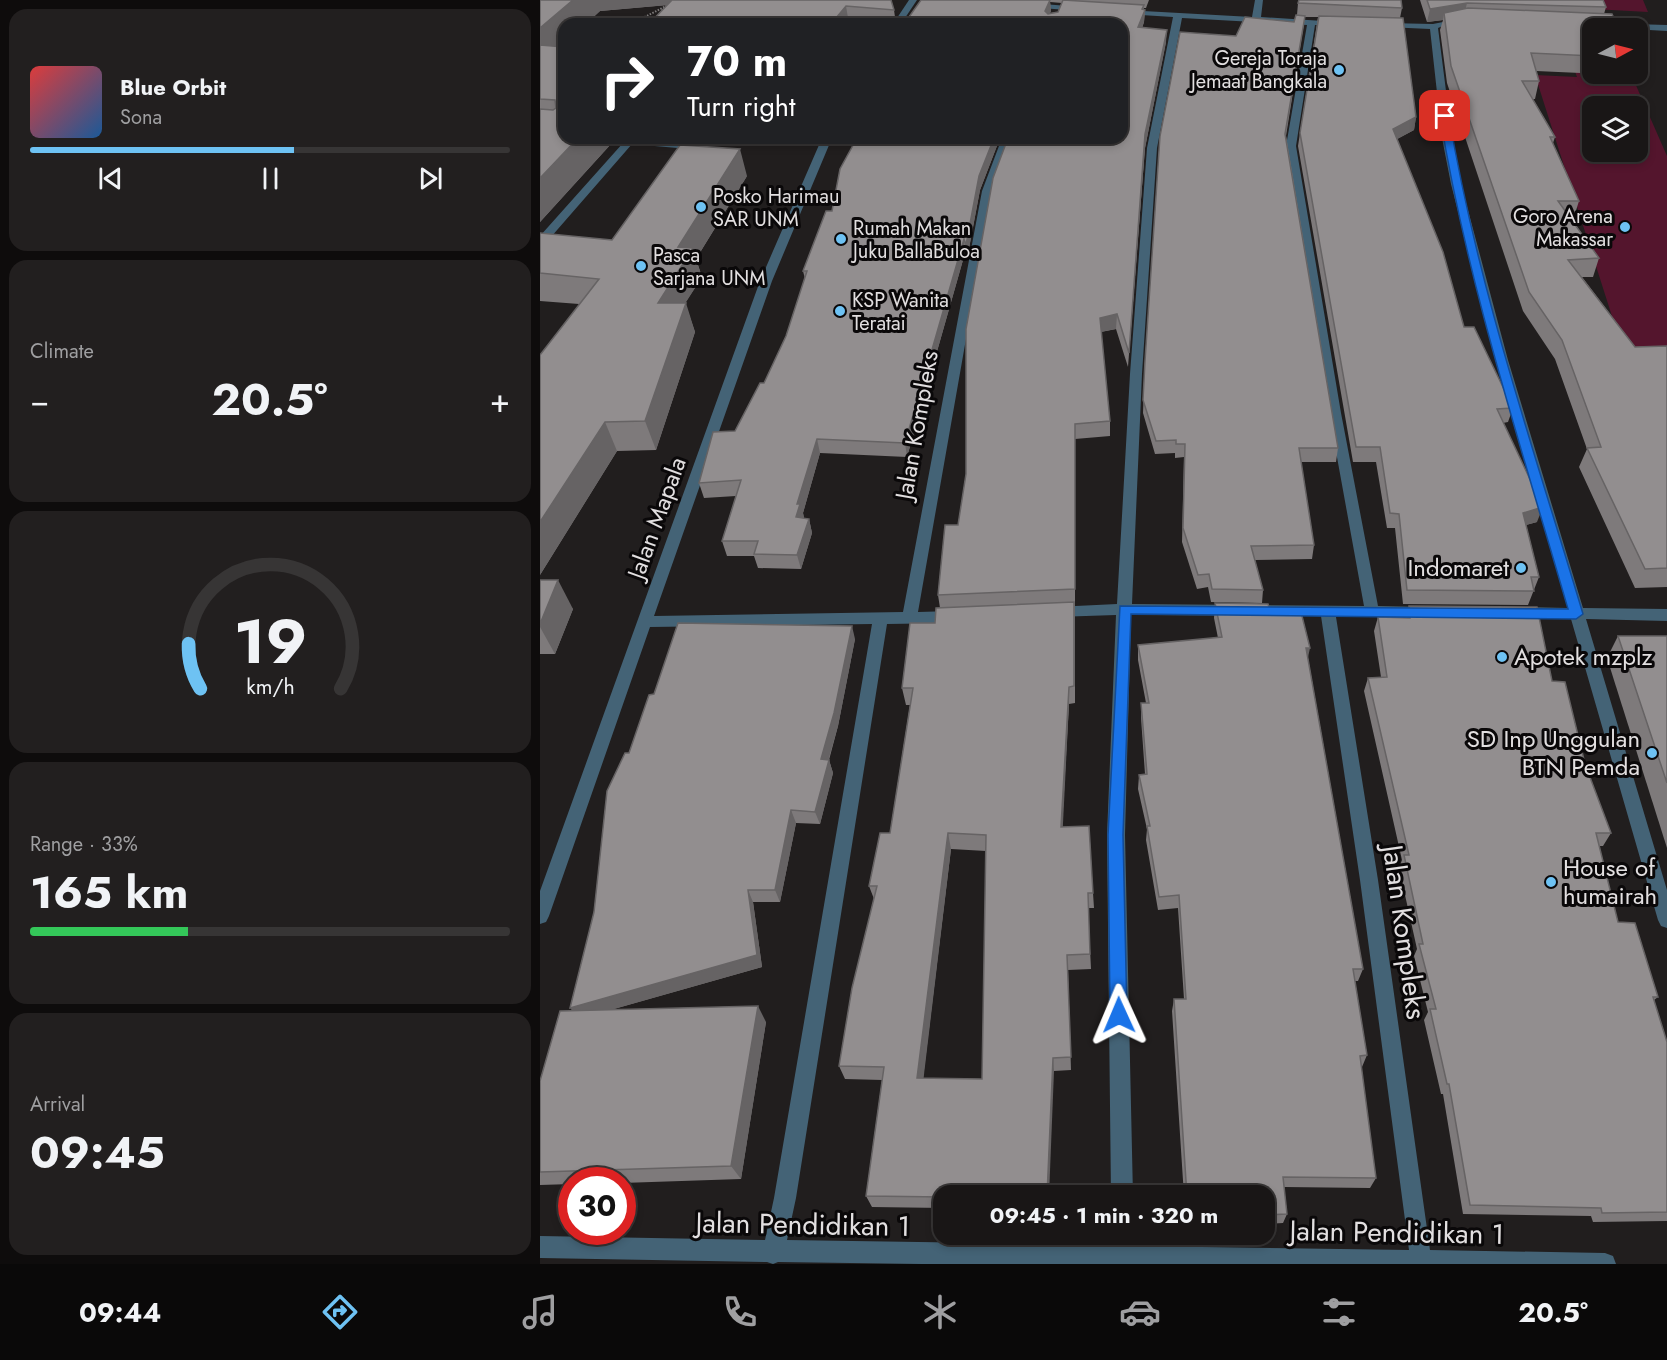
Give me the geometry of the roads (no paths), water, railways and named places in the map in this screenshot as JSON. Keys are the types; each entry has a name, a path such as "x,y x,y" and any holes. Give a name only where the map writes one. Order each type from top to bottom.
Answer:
{"street":[{"path":"901,18 913,0"},
{"path":"1256,20 1259,0"},
{"path":"1025,5 1058,11 1095,10"},
{"path":"1119,11 1345,24"},
{"path":"1122,1185 1116,835 1124,609 1137,362 1152,148 1178,15"},
{"path":"1378,25 1434,27 1456,21"},
{"path":"1311,23 1299,81 1291,146 1335,413 1372,612"},
{"path":"1434,27 1447,138 1456,184 1502,360 1667,920"},
{"path":"1648,27 1667,28"},
{"path":"540,243 627,144"},
{"path":"664,144 710,148"},
{"name":"Jalan Mapala","path":"540,916 766,281 824,144"},
{"name":"Jalan Kompleks","path":"909,619 987,190 1005,144"},
{"path":"1041,613 1124,609 1440,613"},
{"name":"Jalan Kompleks","path":"1328,612 1371,892 1421,1261"},
{"path":"1508,613 1667,615"},
{"path":"643,622 880,620 969,616"},
{"path":"773,1252 785,1198 880,620"},
{"name":"Jalan Pendidikan 1","path":"540,1247 773,1252 1123,1251 1421,1261 1605,1264"}],"place":[{"name":"Gereja Toraja Jemaat Bangkala","path":"1339,70"},
{"name":"Posko Harimau SAR UNM","path":"701,207"},
{"name":"Goro Arena Makassar","path":"1625,227"},
{"name":"Rumah Makan Juku BallaBuloa","path":"841,239"},
{"name":"Pasca Sarjana UNM","path":"641,266"},
{"name":"KSP Wanita Teratai","path":"840,311"},
{"name":"Indomaret","path":"1521,568"},
{"name":"Apotek mzplz","path":"1502,657"},
{"name":"SD Inp Unggulan BTN Pemda","path":"1652,753"},
{"name":"House of humairah","path":"1551,882"}]}
